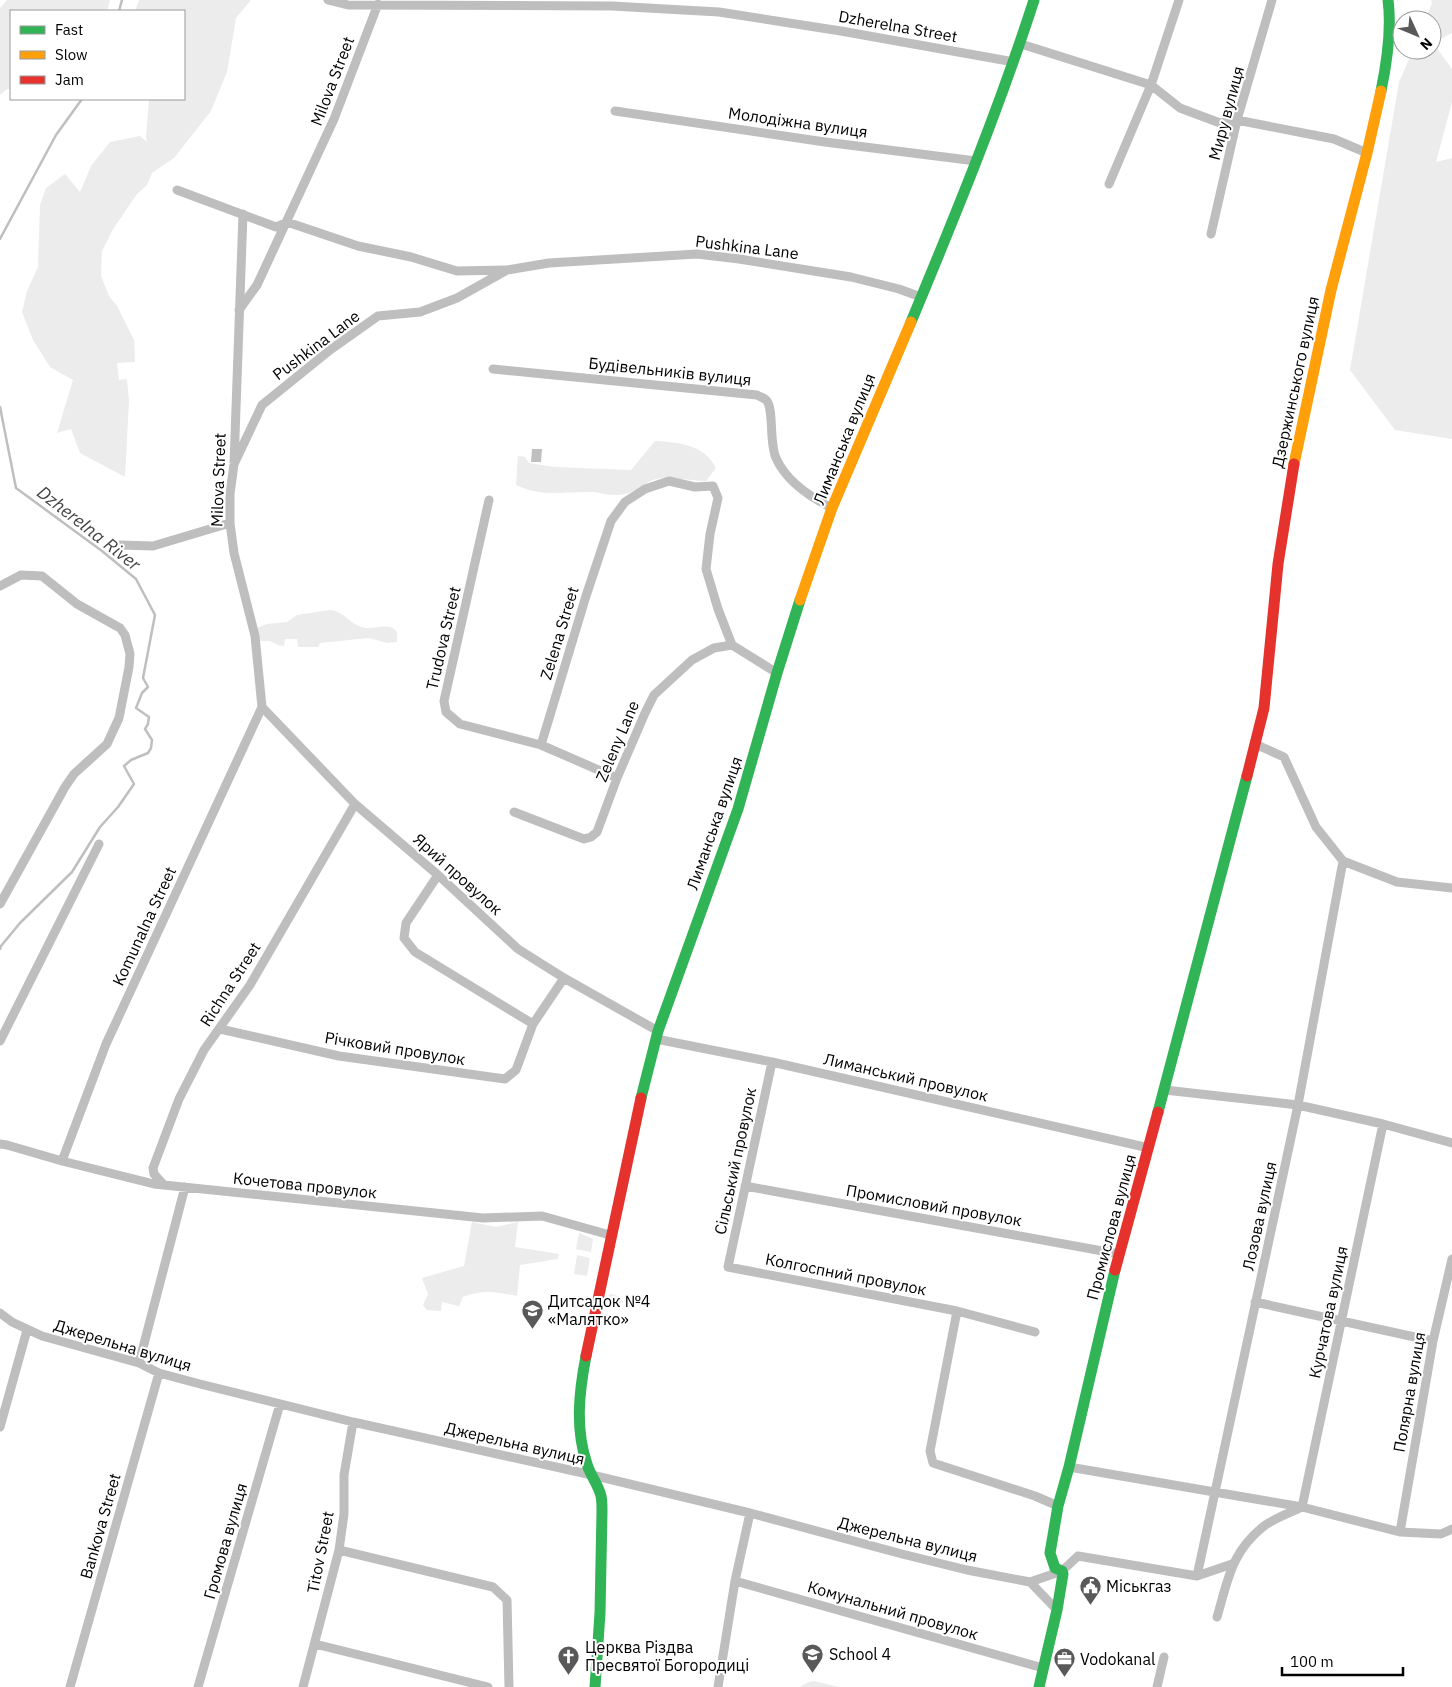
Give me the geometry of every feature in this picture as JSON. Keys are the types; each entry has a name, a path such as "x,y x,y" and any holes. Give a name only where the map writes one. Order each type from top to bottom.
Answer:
{"street":[{"name":"Dzherelna Street","path":"328,0 348,5 612,6 720,12 841,31 1014,62"},
{"name":"Лиманська вулиця","path":"595,1687 600,1613 602,1511 601,1496 580,1443 579,1409 583,1371 610,1235 646,1073 657,1035 738,809 777,673 832,508 976,161 1014,62 1034,0"},
{"path":"1110,184 1152,85 1179,0"},
{"name":"Миру вулиця","path":"1211,234 1237,120 1272,0"},
{"name":"Дзержинського вулиця","path":"1248,774 1264,708 1278,564 1297,447 1331,290 1367,153 1386,67 1390,15 1388,0"},
{"name":"Milova Street","path":"239,311 257,285 334,120 378,4"},
{"path":"1020,44 1152,85 1180,108 1220,123 1237,120 1334,139 1367,153"},
{"name":"Молодіжна вулиця","path":"615,111 825,142 976,161"},
{"path":"176,190 276,227 287,222"},
{"name":"Milova Street","path":"243,214 234,464 230,494 230,523 234,553 255,636 262,707"},
{"name":"Pushkina Lane","path":"287,222 358,246 411,257 457,271 507,270 549,263 697,254 851,277 899,289 921,297"},
{"name":"Pushkina Lane","path":"234,464 262,405 330,350 378,316 420,312 457,298 507,270"},
{"name":"Будівельників вулиця","path":"493,369 757,395 767,402 770,409 771,441 775,457 784,473 805,492 832,508"},
{"name":"Zelena Street","path":"541,744 611,521 625,502 645,489 669,481 695,487 713,486 718,498 710,534 706,569 718,610 732,645"},
{"name":"Trudova Street","path":"489,500 444,701 446,712 460,724 541,744"},
{"path":"120,545 153,546 230,523"},
{"path":"0,586 20,575 42,576 77,604 120,628 125,635 130,654 119,718 107,744 74,774 65,787 0,904"},
{"path":"732,645 777,673"},
{"name":"Zeleny Lane","path":"514,812 584,839 591,837 597,832 654,695 692,660 714,648 732,645"},
{"name":"Ярий провулок","path":"262,707 355,804 438,875 518,949 657,1035"},
{"name":"Komunalna Street","path":"62,1161 106,1044 262,707"},
{"path":"541,744 618,778"},
{"path":"1255,744 1284,757 1316,828 1343,860 1397,882 1452,888"},
{"name":"Промислова вулиця","path":"1062,1571 1055,1568 1050,1553 1058,1506 1069,1467 1119,1254 1165,1090 1248,774"},
{"name":"Richna Street","path":"164,1185 154,1174 153,1168 179,1099 204,1050 250,985 355,804"},
{"path":"0,1041 99,844"},
{"name":"Лозова вулиця","path":"1197,1576 1298,1104 1343,860"},
{"path":"438,875 406,923 404,938 415,952 533,1024"},
{"name":"Річковий провулок","path":"220,1029 339,1056 505,1078 516,1070 533,1024 564,978"},
{"name":"Лиманський провулок","path":"657,1035 1149,1148"},
{"name":"Сільський провулок","path":"728,1267 772,1062"},
{"path":"1165,1090 1298,1104 1452,1143"},
{"name":"Курчатова вулиця","path":"1302,1507 1383,1124"},
{"name":"Кочетова провулок","path":"0,1144 164,1185 483,1218 542,1216 610,1235"},
{"name":"Промисловий провулок","path":"745,1186 1119,1254"},
{"path":"139,1363 185,1188"},
{"name":"Полярна вулиця","path":"1400,1532 1433,1341 1452,1259"},
{"name":"Колгоспний провулок","path":"728,1267 957,1311 1035,1332"},
{"path":"1256,1302 1433,1341"},
{"path":"957,1311 930,1451 933,1463 1036,1496 1058,1506"},
{"name":"Джерельна вулиця","path":"0,1313 12,1322 42,1336 139,1363 159,1373 353,1422 592,1475 750,1513 967,1570 1030,1582"},
{"path":"0,1427 28,1330"},
{"name":"Bankova Street","path":"70,1687 159,1373"},
{"name":"Громова вулиця","path":"198,1687 280,1404"},
{"name":"Titov Street","path":"303,1687 339,1550 344,1514 344,1475 353,1422"},
{"path":"1069,1467 1302,1507 1400,1532 1440,1534 1452,1529"},
{"path":"1217,1618 1232,1564 1246,1543 1266,1525 1302,1507"},
{"path":"718,1687 735,1581 750,1513"},
{"path":"339,1550 493,1587 507,1600 509,1687"},
{"path":"1057,1610 1030,1582 1062,1571 1078,1556 1197,1576 1232,1564"},
{"path":"1039,1687 1057,1610 1062,1571"},
{"name":"Комунальний провулок","path":"735,1581 1043,1668"},
{"path":"315,1644 488,1687"},
{"path":"1157,1687 1164,1657"}],"shaded area":[{"path":"7,0 110,0 107,10 10,10 10,89 7,89 0,95 0,8"},
{"path":"139,0 251,0 236,18 227,72 211,111 174,158 152,173 147,185 137,194 113,229 102,251 101,276 109,296 117,306 134,340 135,362 117,363 119,380 127,379 129,401 125,477 80,453 71,429 57,433 73,380 50,367 33,340 22,312 27,291 38,267 40,205 46,188 65,174 80,192 91,166 110,142 140,136 147,142 149,100 185,100 185,10 135,10"},
{"path":"1431,0 1452,0 1452,33 1442,38 1442,10 1429,10 1432,3"},
{"path":"1442,55 1452,69 1452,102 1436,162 1452,158 1452,439 1395,430 1350,370 1399,82 1409,60 1442,60"},
{"path":"655,441 673,442 690,446 705,454 716,468 706,481 656,479 633,491 620,495 591,492 545,493 516,485 518,456 525,457 529,463 555,467 631,470"},
{"path":"532,449 542,449 541,462 531,462"},
{"path":"330,610 340,613 355,624 366,628 390,627 397,632 397,642 387,643 369,638 320,643 318,647 298,647 297,639 285,639 284,646 270,641 260,641 257,628 267,624 287,622 297,615"},
{"path":"472,1222 496,1227 518,1222 515,1247 559,1254 558,1259 520,1265 517,1296 484,1292 463,1297 459,1306 442,1302 441,1311 427,1310 423,1305 428,1294 422,1278 464,1266"},
{"path":"579,1233 593,1239 591,1252 576,1249"},
{"path":"577,1255 590,1258 587,1276 574,1274"},
{"path":"609,1295 622,1297 623,1302 606,1308"},
{"path":"814,1681 839,1687 800,1687"}],"waterway":[{"name":"Dzherelna River","path":"119,10 122,0"},
{"name":"Dzherelna River","path":"0,239 56,135 81,100"},
{"name":"Dzherelna River","path":"0,407 16,488 102,551 136,579 155,615 143,678 148,687 142,693 136,708 149,717 145,729 152,740 151,748 148,753 131,760 124,766 134,784 118,807 100,827 72,872 20,923 0,949"}],"traffic: fast":[{"path":"911,322 991,122 1034,0"},
{"path":"1381,91 1388,46 1388,0"},
{"path":"641,1098 658,1031 738,809 800,600"},
{"path":"1158,1112 1247,776"},
{"path":"1039,1687 1057,1610 1063,1574 1062,1571 1055,1568 1050,1553 1058,1506 1069,1467 1115,1270"},
{"path":"586,1356 579,1410 581,1437 587,1464 600,1492 602,1505 600,1613 595,1687"}],"traffic: slow":[{"path":"1294,464 1331,290 1367,153 1381,91"},
{"path":"800,600 832,508 911,322"}],"traffic: jam":[{"path":"1247,776 1264,708 1278,564 1294,464"},
{"path":"586,1356 641,1098"},
{"path":"1115,1270 1158,1112"}],"place":[{"name":"Дитсадок №4 «Малятко»","path":"532,1329"},
{"name":"Міськгаз","path":"1090,1605"},
{"name":"School 4","path":"813,1673"},
{"name":"Церква Різдва Пресвятої Богородиці","path":"569,1675"},
{"name":"Vodokanal","path":"1064,1678"}]}
